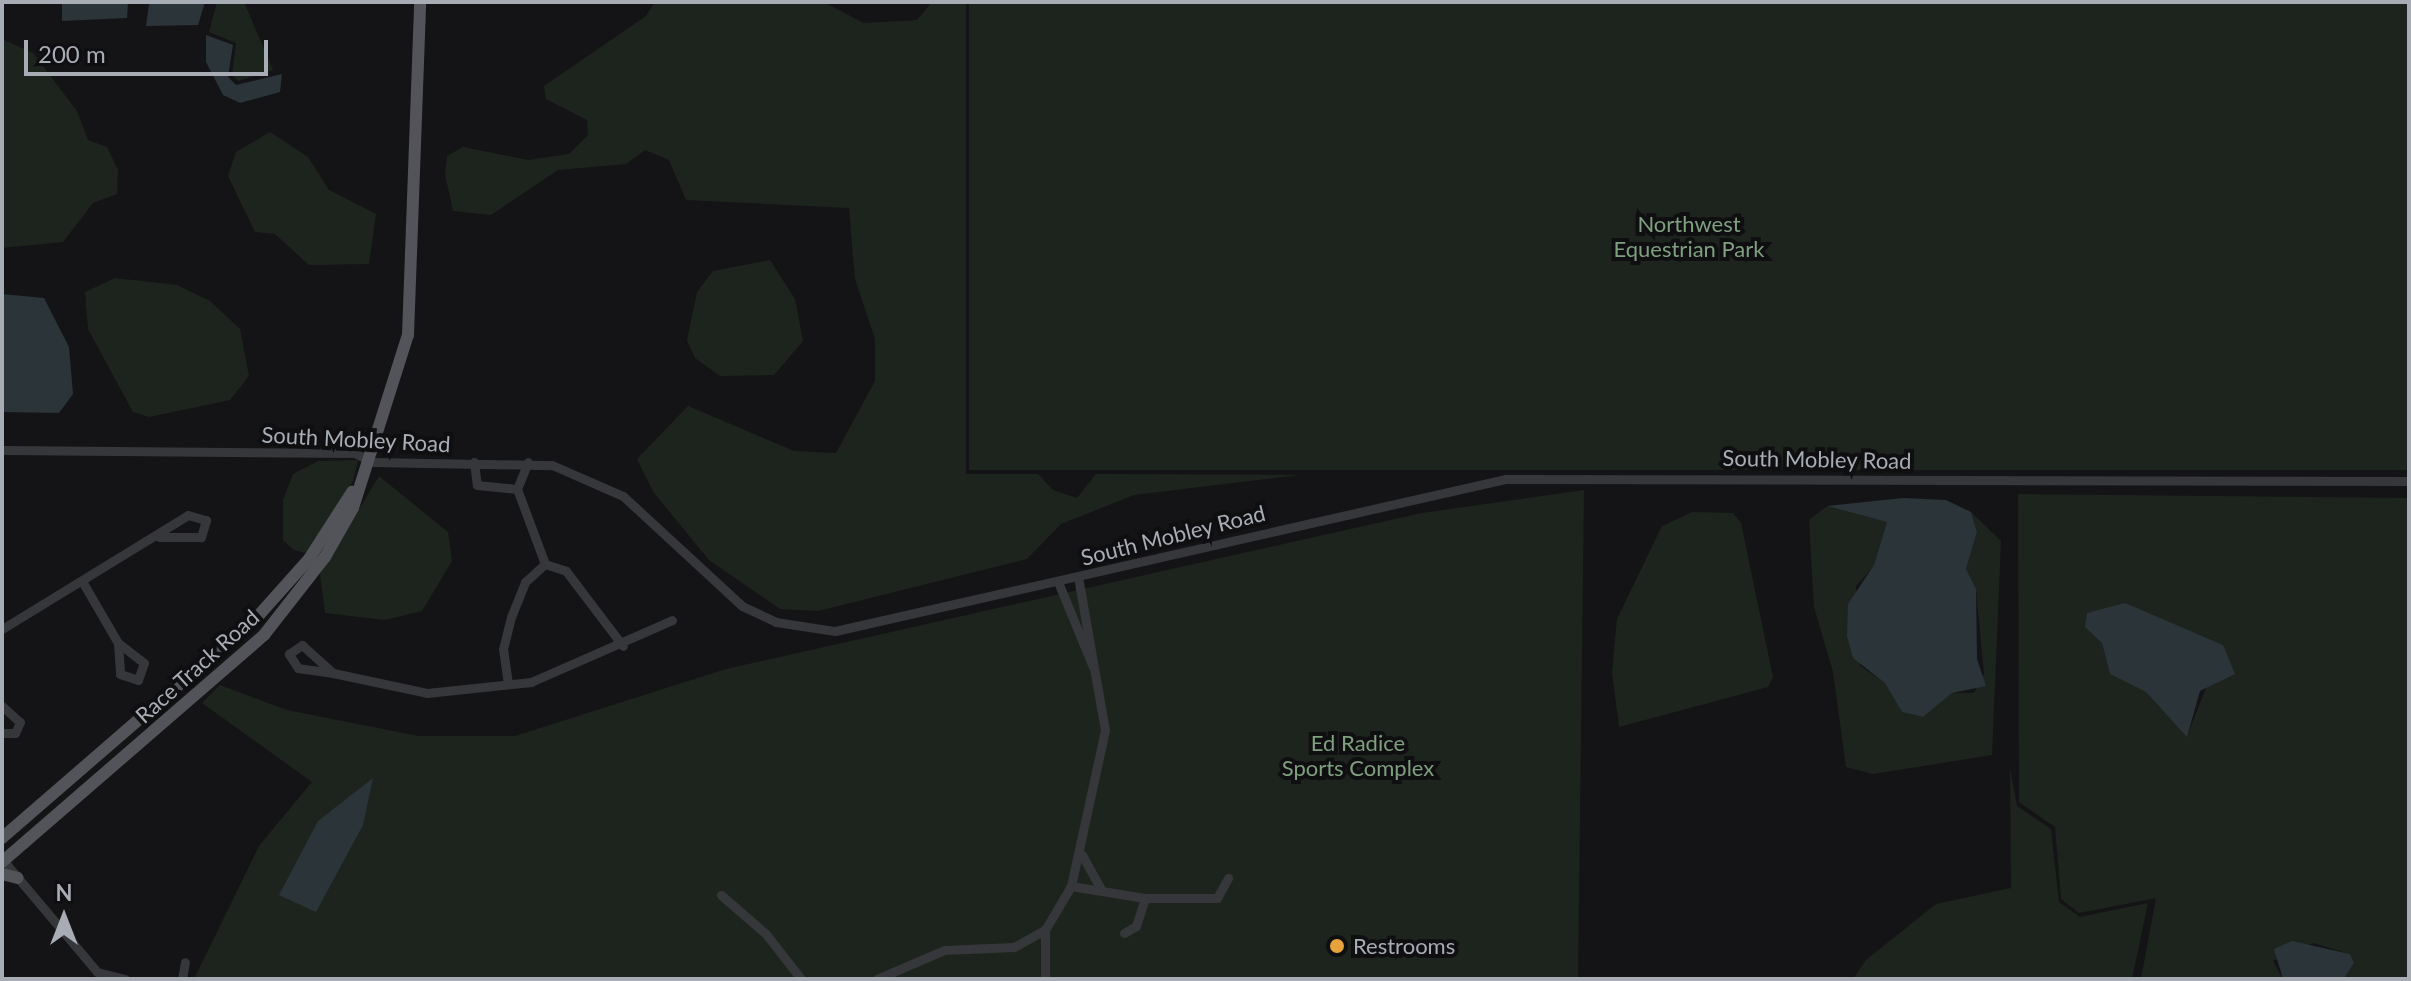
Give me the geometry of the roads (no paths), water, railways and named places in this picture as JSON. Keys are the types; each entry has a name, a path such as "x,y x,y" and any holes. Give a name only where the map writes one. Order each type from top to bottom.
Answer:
{"main road":[{"name":"Race Track Road","path":"2,860 201,690 300,593 372,462 401,369 414,286 420,2"},
{"name":"Race Track Road","path":"2,838 189,677 309,559 372,462"},
{"path":"189,677 201,690"},
{"path":"2,860 13,838 110,754 122,735"},
{"path":"2,874 18,878"}],"street":[{"name":"South Mobley Road","path":"5,450 355,453 372,462 528,462 604,483 742,606 809,630 857,628 1417,494 1553,475 2409,481"},
{"path":"474,462 477,485 517,489"},
{"path":"528,462 517,489 545,564"},
{"path":"2,629 159,537 192,513 206,520 201,537 159,537"},
{"path":"545,564 566,571 623,646"},
{"path":"508,684 503,649 511,617 525,582 545,564"},
{"path":"1045,979 1045,930 1071,886 1083,844 1105,730 1078,577"},
{"path":"82,581 118,643"},
{"path":"1058,582 1093,667"},
{"path":"333,673 302,645 289,654 298,668 427,693 508,684 623,646 672,620"},
{"path":"2,706 20,722 15,733 2,733"},
{"path":"1083,844 1082,866 1104,891"},
{"path":"2,860 94,976 124,976"},
{"path":"1071,886 1145,898 1217,898 1228,878"},
{"path":"721,895 766,934 801,979"},
{"path":"1124,933 1136,926 1145,898"},
{"path":"877,979 944,950 1014,947 1045,930"},
{"path":"182,979 185,962"}],"place":[{"name":"Restrooms","path":"1337,946"}],"park label":[{"name":"Northwest Equestrian Park","path":"1689,236"},
{"name":"Ed Radice Sports Complex","path":"1358,754"}]}
